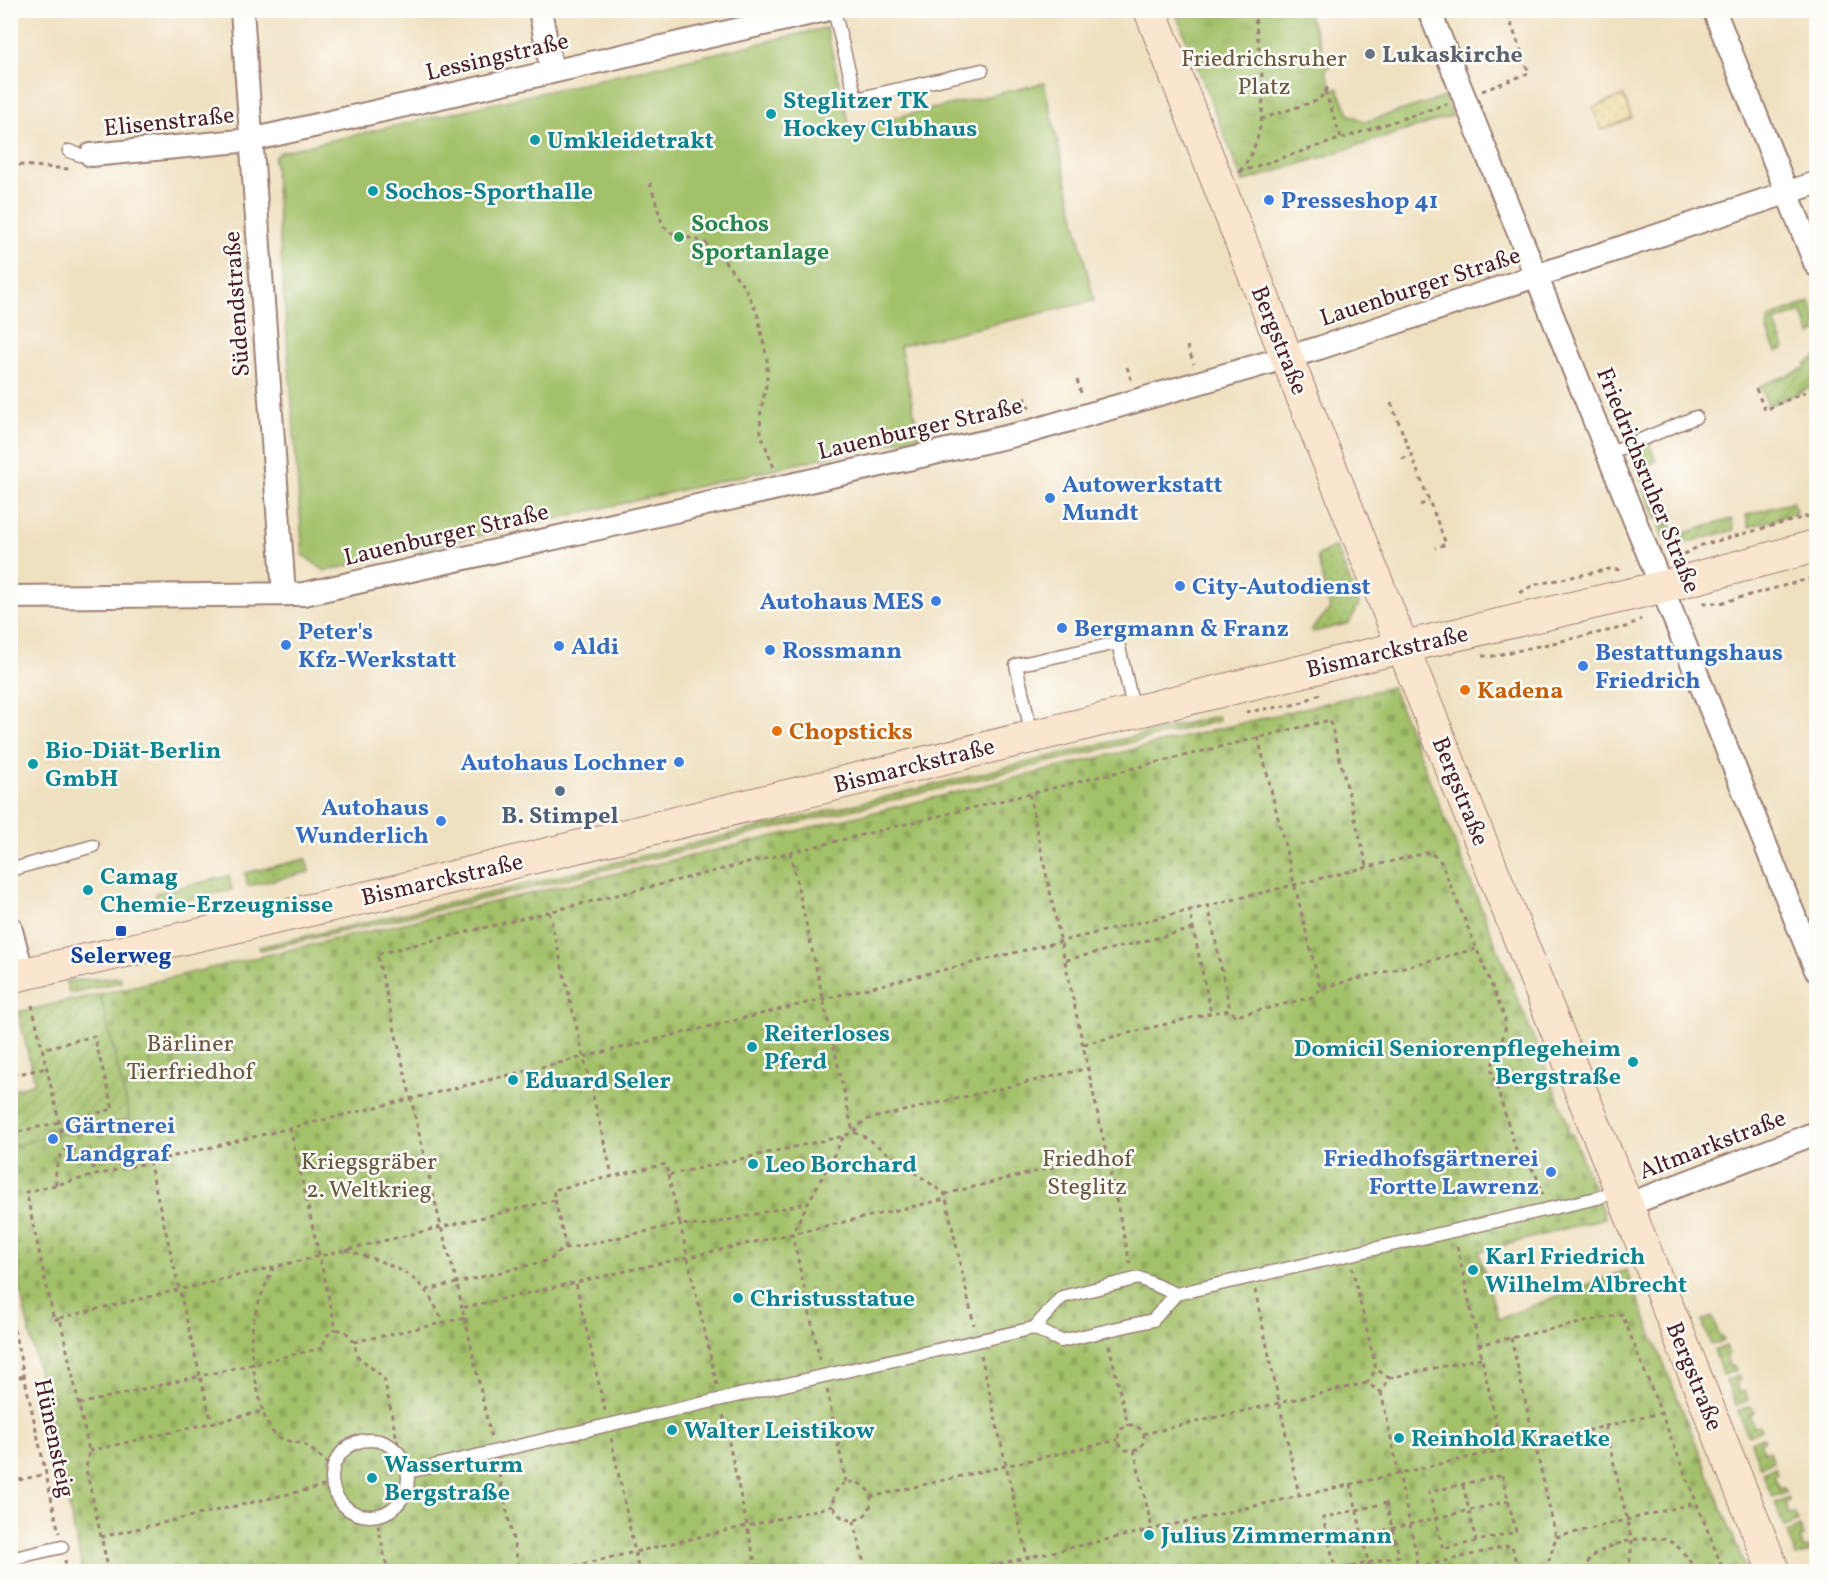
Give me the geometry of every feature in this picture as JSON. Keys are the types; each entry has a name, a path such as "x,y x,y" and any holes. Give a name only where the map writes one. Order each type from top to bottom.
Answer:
{"street":[{"name":"Südendstraße","path":"242,10 284,594"},
{"path":"540,10 552,72"},
{"name":"Lessingstraße","path":"251,140 825,10"},
{"name":"Bergstraße","path":"1150,10 1774,1572"},
{"name":"Friedrichsruher Straße","path":"1429,10 1816,970"},
{"path":"1714,10 1816,265"},
{"name":"Elisenstraße","path":"91,155 251,140"},
{"name":"Lauenburger Straße","path":"10,597 304,594 1028,432 1287,357 1816,183"},
{"name":"Bismarckstraße","path":"17,975 395,891 1403,647 1662,587 1816,546"},
{"path":"10,927 17,975"},
{"name":"Altmarkstraße","path":"1624,1197 1816,1133"}],"lane":[{"path":"834,10 856,99 982,70"},
{"path":"69,151 80,155 91,155"},
{"path":"1608,453 1696,417"},
{"path":"1033,737 1016,665 1118,643 1135,712"},
{"path":"10,870 93,846"},
{"path":"1034,1328 1061,1341 1153,1320 1176,1294 1547,1208 1597,1198 1624,1197"},
{"path":"408,1472 1034,1328 1062,1297 1139,1278 1176,1294"},
{"path":"368,1440 391,1446 400,1454 408,1472 408,1481 405,1493 398,1504 388,1512 376,1516 364,1516 348,1509 336,1496 332,1484 333,1469 338,1458 346,1449 368,1440"},
{"path":"10,1559 62,1547"}],"path":[{"path":"1254,10 1263,100 1259,133 1247,162 1238,172 1451,102"},
{"path":"1481,91 1529,73 1506,10"},
{"path":"1261,118 1319,100 1326,89 1341,138"},
{"path":"10,164 62,168"},
{"path":"650,183 663,226 672,233 704,242 719,254 745,288 757,312 767,359 767,380 760,416 761,434 774,468"},
{"path":"1188,346 1195,366"},
{"path":"1127,367 1132,384"},
{"path":"1077,380 1083,398"},
{"path":"1756,388 1765,410 1816,387"},
{"path":"1025,396 1030,412"},
{"path":"1390,403 1446,544 1435,548"},
{"path":"971,412 975,426"},
{"path":"1402,459 1411,455"},
{"path":"1420,505 1429,501"},
{"path":"1677,559 1702,545 1816,514"},
{"path":"1696,602 1720,603 1816,577"},
{"path":"1480,656 1493,656 1630,626 1647,615"},
{"path":"520,1572 465,1318 441,1227 377,954 1330,720 1367,866"},
{"path":"1258,737 1320,988"},
{"path":"1029,794 1133,1280"},
{"path":"790,852 853,1132"},
{"path":"555,1200 54,1320 26,1192 1430,852 1441,862 1505,1018 1506,1032 1491,1068 1517,1153 1535,1172 1547,1208"},
{"path":"1208,905 1230,1010 1236,1016 1313,997 1320,988 1476,949"},
{"path":"1189,909 1211,1013"},
{"path":"549,912 612,1176"},
{"path":"1065,960 1192,929"},
{"path":"32,1005 62,1134"},
{"path":"1084,1044 1230,1010"},
{"path":"10,1134 113,1109 94,1036 42,1049"},
{"path":"13,1075 47,1068"},
{"path":"668,1174 844,1136 853,1132 865,1120 1089,1068"},
{"path":"290,1128 336,1329"},
{"path":"853,1132 865,1137 945,1196 1027,1557"},
{"path":"844,1136 806,1203 792,1233 846,1482"},
{"path":"56,1185 55,1169 58,1157 65,1146 80,1151 92,1162 96,1175"},
{"path":"462,1308 576,1284 792,1233 1107,1155"},
{"path":"149,1161 212,1423"},
{"path":"566,1249 553,1190 666,1164 687,1252"},
{"path":"425,1290 550,1260 561,1250 680,1224 702,1226 806,1203"},
{"path":"964,1572 1502,1450 1453,1230"},
{"path":"345,1250 401,1271 417,1282 425,1290 444,1322"},
{"path":"1349,1254 1376,1369 1389,1378 1480,1358"},
{"path":"274,1267 254,1312 249,1342 263,1411 267,1424 278,1437 304,1445 333,1469"},
{"path":"1252,1276 1299,1496"},
{"name":"Hünensteig","path":"10,1312 67,1572"},
{"path":"1478,1345 1622,1314 1724,1572"},
{"path":"60,1318 89,1451 86,1469 109,1572"},
{"path":"354,1342 465,1318"},
{"path":"336,1329 346,1332 354,1342 357,1356 384,1378 400,1454"},
{"path":"79,1404 323,1348 325,1337 336,1329"},
{"path":"1511,1338 1556,1537 1549,1560 1552,1572"},
{"path":"1118,1342 1109,1345 1128,1426"},
{"path":"1143,1434 1367,1383 1376,1369"},
{"path":"10,1379 25,1376"},
{"path":"1389,1378 1381,1392 1417,1557 1415,1570"},
{"path":"1367,1383 1381,1392"},
{"path":"89,1451 263,1411"},
{"path":"1535,1443 1661,1413"},
{"path":"1128,1426 1136,1426 1143,1434 1143,1443 1134,1450 1124,1449 1118,1440 1121,1430 1128,1426"},
{"path":"1605,1426 1632,1541 1630,1561 1634,1572"},
{"path":"870,1497 1118,1440"},
{"path":"1134,1450 1152,1529"},
{"path":"10,1482 46,1474"},
{"path":"1502,1475 1509,1501 1516,1532 1443,1549 1429,1492 1502,1475"},
{"path":"846,1482 861,1484 870,1497 870,1508 864,1516 854,1521 838,1516 833,1506 833,1494 846,1482"},
{"path":"101,1537 332,1484"},
{"path":"1351,1484 1370,1572"},
{"path":"1463,1484 1476,1541"},
{"path":"1330,1543 1509,1501"},
{"path":"1386,1503 1392,1528 1398,1556 1336,1570 1323,1518 1386,1503"},
{"path":"1556,1537 1696,1503"},
{"path":"548,1572 833,1506"},
{"path":"376,1516 388,1572"},
{"path":"854,1521 866,1572"},
{"path":"747,1526 757,1572"},
{"path":"1584,1572 1591,1557 1605,1548 1652,1536 1672,1542 1688,1557 1696,1572"},
{"path":"1400,1572 1512,1545 1518,1572"},
{"path":"989,1566 990,1572"}],"green space":[{"name":"Friedrichsruher Platz","path":"1300,10 1302,14 1307,12 1330,67 1325,69 1333,90 1338,88 1349,114 1365,122 1445,97 1452,116 1243,182 1175,11"},
{"name":"Sochos Sportanlage","path":"826,28 850,128 1044,83 1094,301 900,346 919,436 325,571 303,555 274,158 280,152"},
{"path":"1810,302 1816,318 1816,332 1811,335 1801,312 1774,322 1785,348 1776,352 1767,330 1769,318"},
{"path":"1816,358 1816,385 1768,406 1760,386 1807,367 1805,363"},
{"path":"1649,443 1656,461 1647,465 1652,479 1642,483 1630,451"},
{"path":"1655,485 1667,516 1657,520 1644,489"},
{"path":"1793,502 1796,513 1749,527 1746,515"},
{"path":"1731,519 1734,530 1681,544 1663,536 1659,526 1669,522 1673,531 1681,534"},
{"path":"1336,546 1359,605 1349,623 1314,632 1311,630 1330,609 1317,557"},
{"name":"Friedhof Steglitz","path":"1392,687 1569,1126 1567,1128 1569,1135 1572,1134 1605,1218 1479,1252 1498,1319 1626,1270 1747,1571 83,1571 11,1249 10,1146 46,1137 45,1130 55,1128 57,1135 129,1119 100,994 746,843"},
{"path":"1217,716 1219,721 455,906 260,950 259,947 453,902"},
{"path":"306,859 309,872 248,886 245,873"},
{"path":"229,876 232,890 158,906 155,893"},
{"path":"120,977 121,982 69,993 66,981"},
{"path":"100,994 130,1119 57,1135 55,1128 45,1130 47,1137 11,1146 11,1090 35,1083 18,1012"},
{"path":"1712,1317 1720,1337 1722,1336 1724,1340 1711,1345 1702,1321"},
{"path":"1726,1346 1729,1354 1725,1355 1730,1367 1734,1366 1736,1370 1723,1375 1714,1351"},
{"path":"1738,1376 1740,1380 1736,1382 1740,1393 1745,1391 1748,1400 1736,1405 1726,1381"},
{"path":"1751,1406 1754,1413 1749,1415 1754,1427 1759,1426 1761,1430 1748,1436 1738,1411"},
{"path":"1763,1437 1765,1440 1760,1442 1764,1453 1769,1451 1773,1461 1760,1467 1751,1442"},
{"path":"1775,1467 1778,1474 1774,1476 1779,1488 1783,1487 1786,1492 1772,1497 1762,1472"},
{"path":"1788,1497 1789,1501 1785,1503 1789,1514 1794,1513 1798,1521 1784,1527 1775,1503"},
{"path":"1800,1527 1803,1536 1799,1538 1803,1549 1808,1547 1810,1552 1796,1557 1787,1533"}],"sand":[{"path":"1623,95 1632,118 1602,130 1593,108"}],"place":[{"name":"Lukaskirche","path":"1370,54"},
{"name":"Steglitzer TK Hockey Clubhaus","path":"771,114"},
{"name":"Umkleidetrakt","path":"535,140"},
{"name":"Sochos-Sporthalle","path":"373,191"},
{"name":"Presseshop 41","path":"1269,200"},
{"name":"Sochos Sportanlage","path":"679,237"},
{"name":"Autowerkstatt Mundt","path":"1050,498"},
{"name":"City-Autodienst","path":"1180,586"},
{"name":"Autohaus MES","path":"936,601"},
{"name":"Bergmann & Franz","path":"1062,628"},
{"name":"Peter's Kfz-Werkstatt","path":"286,645"},
{"name":"Aldi","path":"559,646"},
{"name":"Rossmann","path":"770,650"},
{"name":"Bestattungshaus Friedrich","path":"1583,666"},
{"name":"Kadena","path":"1465,690"},
{"name":"Chopsticks","path":"777,731"},
{"name":"Autohaus Lochner","path":"679,762"},
{"name":"Bio-Diät-Berlin GmbH","path":"33,764"},
{"name":"B. Stimpel","path":"560,791"},
{"name":"Autohaus Wunderlich","path":"441,821"},
{"name":"Camag Chemie-Erzeugnisse","path":"88,890"},
{"name":"Selerweg","path":"121,931"},
{"name":"Reiterloses Pferd","path":"752,1047"},
{"name":"Domicil Seniorenpflegeheim Bergstraße","path":"1633,1062"},
{"name":"Eduard Seler","path":"513,1080"},
{"name":"Gärtnerei Landgraf","path":"53,1139"},
{"name":"Leo Borchard","path":"753,1164"},
{"name":"Friedhofsgärtnerei Fortte Lawrenz","path":"1551,1172"},
{"name":"Karl Friedrich Wilhelm Albrecht","path":"1473,1270"},
{"name":"Christusstatue","path":"738,1298"},
{"name":"Walter Leistikow","path":"672,1430"},
{"name":"Reinhold Kraetke","path":"1399,1438"},
{"name":"Wasserturm Bergstraße","path":"372,1478"},
{"name":"Julius Zimmermann","path":"1149,1535"}],"park label":[{"name":"Bärliner Tierfriedhof","path":"190,1057"},
{"name":"Kriegsgräber 2. Weltkrieg","path":"369,1175"}]}
